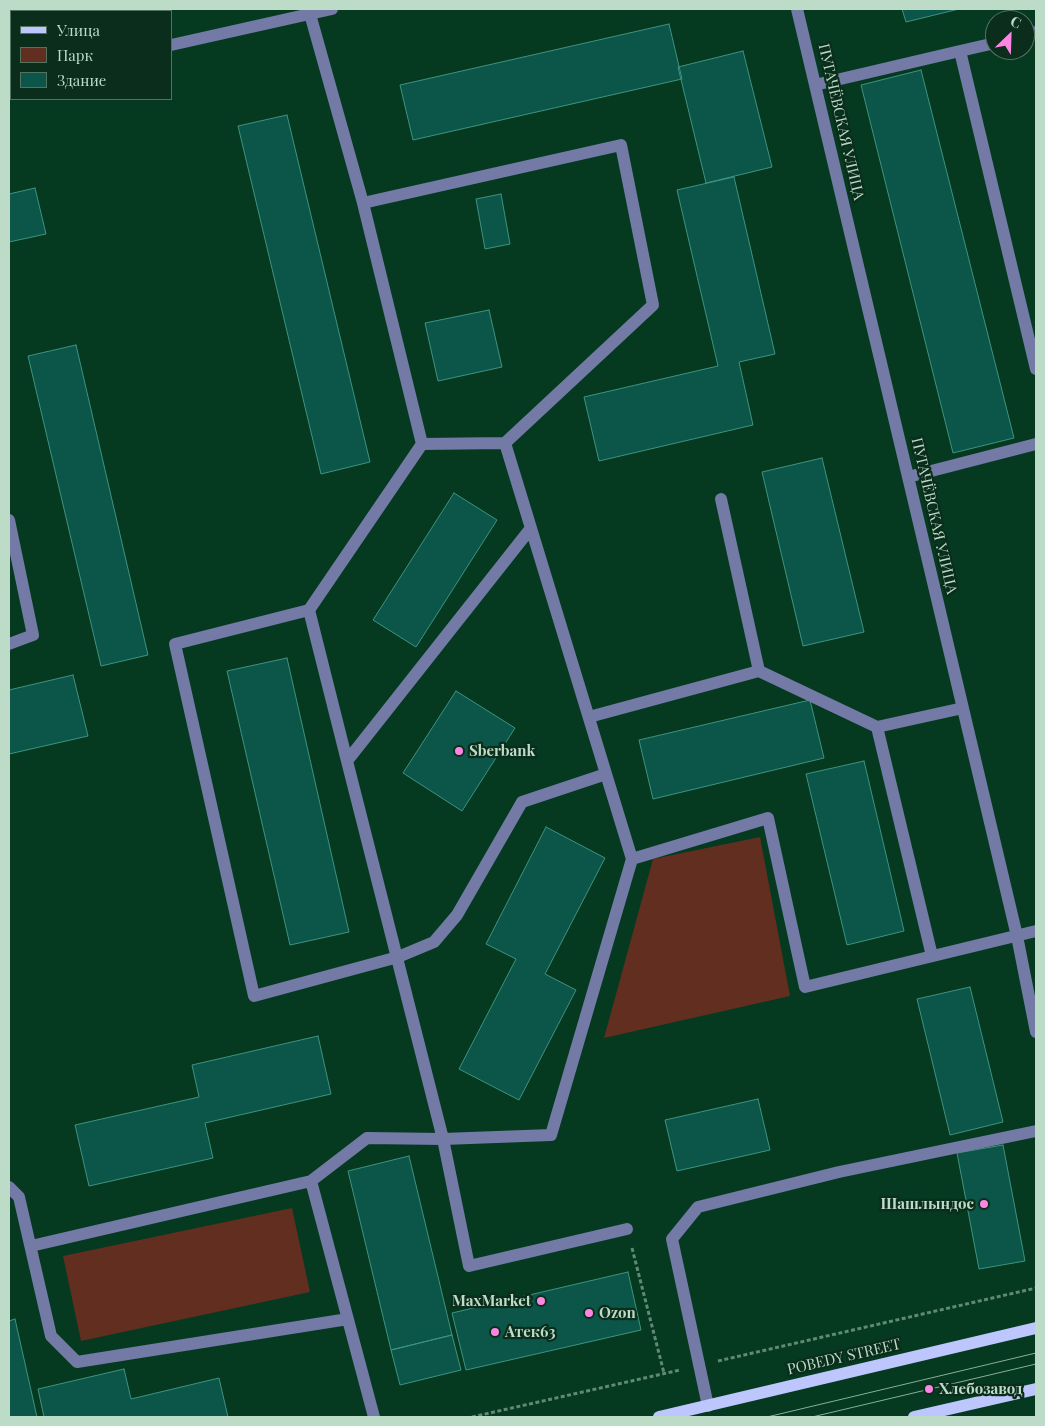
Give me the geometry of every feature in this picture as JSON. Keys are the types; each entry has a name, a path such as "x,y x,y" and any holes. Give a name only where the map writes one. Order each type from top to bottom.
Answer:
{"main road":[{"name":"POBEDY STREET","path":"662,1417 1036,1328"},
{"path":"914,1417 1036,1388"}],"street":[{"path":"172,45 332,9"},
{"name":"ПУГАЧЁВСКАЯ УЛИЦА","path":"797,9 1017,936 1036,1032"},
{"path":"310,14 363,203 422,444 309,610 175,644 254,996 398,957 434,942 457,915 522,802 606,774"},
{"path":"815,85 985,45"},
{"path":"960,51 1036,369"},
{"path":"363,203 621,145 653,305 505,443 422,444"},
{"path":"31,1246 311,1181 367,1138 443,1139 551,1135 632,859 505,443"},
{"path":"908,477 1036,444"},
{"path":"721,498 759,671"},
{"path":"9,520 33,635 9,644"},
{"path":"347,761 531,528"},
{"path":"309,610 443,1139 469,1266 627,1229"},
{"path":"589,717 759,671 877,727 963,708"},
{"path":"877,727 932,956"},
{"path":"632,859 768,818 805,987 1036,931"},
{"path":"708,1406 672,1240 698,1207 839,1172 1036,1131"},
{"path":"311,1181 374,1417"},
{"path":"9,1187 19,1197 51,1336 77,1362 348,1319"}],"path":[{"path":"627,1229 664,1374"},
{"path":"472,1417 1036,1288"}],"green space":[{"path":"760,837 790,996 604,1038 653,859"},
{"path":"292,1208 310,1292 81,1341 63,1256"}],"building":[{"path":"902,9 959,9 906,22"},
{"path":"669,24 682,79 413,140 400,85"},
{"path":"743,51 772,167 706,183 678,67"},
{"path":"921,70 1014,438 953,453 861,85"},
{"path":"287,115 370,462 321,474 238,126"},
{"path":"734,177 775,354 739,362 753,425 599,461 584,397 718,366 677,190"},
{"path":"35,188 46,234 9,242 9,194"},
{"path":"501,194 510,244 485,249 476,199"},
{"path":"489,310 502,367 438,381 425,323"},
{"path":"76,345 148,655 101,666 28,356"},
{"path":"822,458 864,632 803,646 762,472"},
{"path":"454,493 497,520 416,647 373,620"},
{"path":"287,658 349,932 290,945 227,671"},
{"path":"73,675 88,736 9,754 9,690"},
{"name":"Sberbank","path":"456,691 515,728 462,811 403,773"},
{"path":"810,700 824,758 653,799 639,740"},
{"path":"864,761 904,931 847,945 806,774"},
{"path":"546,827 605,858 545,974 576,990 519,1100 459,1069 516,959 486,944"},
{"path":"970,987 1003,1122 950,1135 917,999"},
{"path":"318,1036 331,1094 205,1123 213,1158 89,1186 75,1125 199,1097 192,1065"},
{"path":"758,1099 770,1150 677,1171 665,1120"},
{"path":"1003,1145 1025,1261 979,1269 957,1153"},
{"path":"409,1156 452,1335 391,1350 348,1171"},
{"path":"628,1272 641,1330 466,1370 452,1313"},
{"path":"15,1319 37,1417 9,1417 9,1321"},
{"path":"452,1335 461,1370 400,1385 391,1350"},
{"path":"124,1369 131,1399 219,1378 228,1417 44,1417 38,1389"}],"tram line":[{"path":"767,1417 1036,1353"},
{"path":"812,1417 1036,1364"}],"place":[{"name":"Sberbank","path":"459,751"},
{"name":"Шашлындос","path":"984,1204"},
{"name":"MaxMarket","path":"541,1301"},
{"name":"Ozon","path":"589,1313"},
{"name":"Атек63","path":"495,1332"},
{"name":"Хлебозавод","path":"929,1389"}]}
